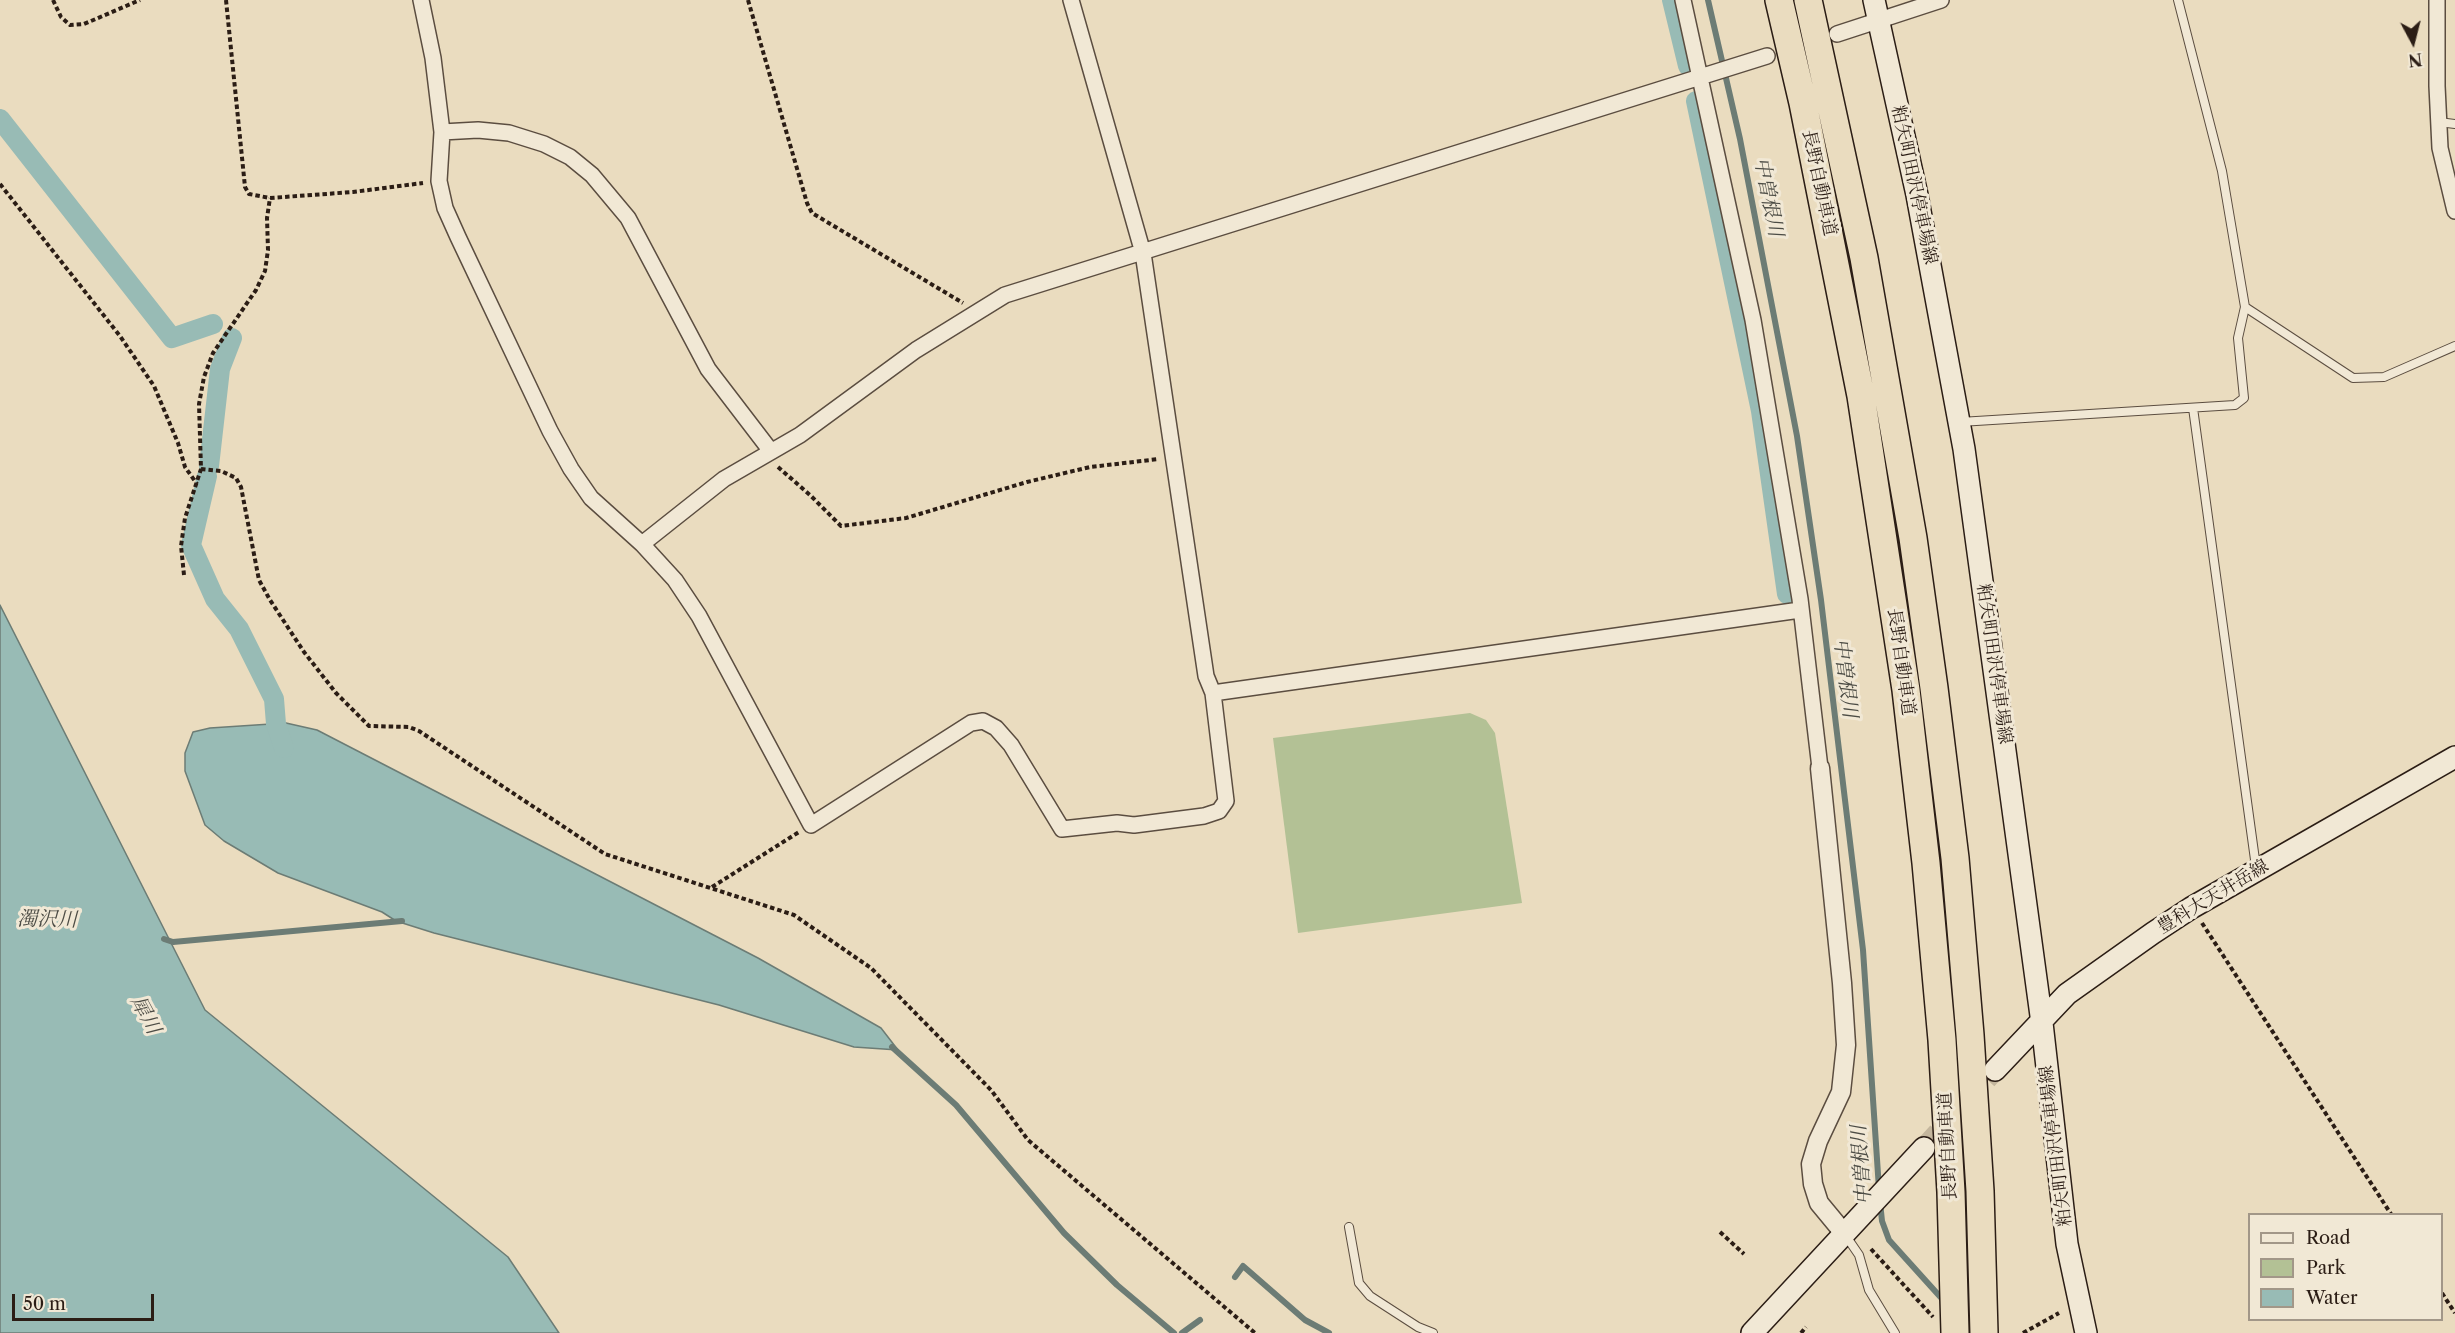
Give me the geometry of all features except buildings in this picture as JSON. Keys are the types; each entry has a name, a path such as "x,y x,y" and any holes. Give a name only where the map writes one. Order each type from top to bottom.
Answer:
{"highway":[{"name":"長野自動車道","path":"1779,0 1803,103 1861,396 1906,690 1942,1040 1952,1192 1954,1285 1945,1326"},
{"name":"長野自動車道","path":"1808,0 1864,258 1913,538 1934,688 1955,858 1970,1035 1984,1324"}],"main road":[{"name":"粕矢町田沢停車場線","path":"1876,10 1917,195 1959,422 2042,1023 2067,1244 2086,1333"},
{"name":"豊科大天井岳線","path":"1995,1070 2067,994 2192,908 2455,758"},
{"path":"1752,1333 1846,1229 1924,1148"}],"street":[{"path":"421,0 433,58 442,132 439,181 445,208 458,237 555,440 591,498 642,544 675,580 699,616 811,825 971,723 983,721 996,728 1011,745 1062,829 1118,823 1134,825 1204,816 1219,811 1226,801 1213,693 1206,676 1143,253 1071,0"},
{"path":"1683,0 1706,75 1753,320 1800,610 1820,768 1842,983 1846,1045 1841,1092 1818,1142 1811,1164 1813,1184 1819,1203 1846,1229"},
{"path":"1837,34 1876,10 1941,0"},
{"path":"2437,0 2440,148 2455,211"},
{"path":"642,544 724,479 770,450 800,435 916,350 1005,295 1767,56"},
{"path":"442,132 478,130 509,133 544,144 570,157 592,175 628,218 708,369 770,450"},
{"path":"1213,693 1800,610"}],"lane":[{"path":"1959,422 2235,405 2244,398 2238,338 2245,307 2222,171 2178,0"},
{"path":"2439,122 2455,124"},
{"path":"2245,307 2353,378 2384,377 2455,346"},
{"path":"2193,408 2257,871"},
{"path":"1349,1227 1359,1283 1370,1296 1418,1327 1433,1333"},
{"path":"1846,1229 1859,1255 1869,1290 1896,1333"}],"path":[{"path":"53,0 61,17 70,25 84,24 140,0"},
{"path":"226,0 245,187 249,194 270,198 353,192 439,181"},
{"path":"748,0 807,203 812,213 976,311"},
{"path":"0,184 120,336 154,386 185,466 196,484"},
{"path":"184,575 181,546 184,518 201,469 199,404 204,377 213,353 256,290 265,271 270,198"},
{"path":"770,450 775,465 841,526 906,519 1027,482 1089,467 1174,457"},
{"path":"201,469 221,471 236,478 241,487 259,580 304,652 336,693 369,726 409,727 419,731 605,854 794,915 871,968 991,1090 1028,1140 1255,1333"},
{"path":"711,888 811,825"},
{"path":"2192,908 2390,1213"},
{"path":"1846,1229 1945,1326"},
{"path":"1720,1232 1744,1254"},
{"path":"2443,1295 2455,1313"},
{"path":"2023,1333 2059,1313"},
{"path":"1801,1333 1806,1328"}],"green space":[{"path":"1470,713 1486,720 1495,733 1522,903 1298,933 1273,738"}],"water":[{"path":"0,605 205,1010 508,1257 559,1333 0,1333"},
{"path":"286,723 317,730 758,958 881,1028 898,1050 854,1047 719,1005 434,933 396,921 382,912 278,873 224,841 205,825 185,771 185,753 193,732 210,728"}],"waterway":[{"path":"1672,0 1688,66"},
{"name":"中曽根川","path":"1708,0 1740,139 1797,436 1821,600 1863,950 1879,1189"},
{"path":"1696,101 1761,411 1787,594"},
{"path":"0,119 172,338 213,324"},
{"path":"209,466 220,369 232,338"},
{"path":"207,476 191,545 215,599 239,629 274,699 276,724 284,748"},
{"path":"164,939 173,942 402,921"},
{"path":"892,1047 956,1105 1064,1233 1117,1285 1174,1333"},
{"name":"中曽根川","path":"1880,1202 1882,1221 1889,1240 1944,1301"},
{"path":"1235,1277 1243,1266 1305,1320 1329,1333"},
{"path":"1182,1333 1200,1320"}],"tunnel":[{"path":"1924,1148 1995,1070"}],"water label":[{"name":"濁沢川","path":"47,920"},
{"name":"犀川","path":"145,1015"}]}
